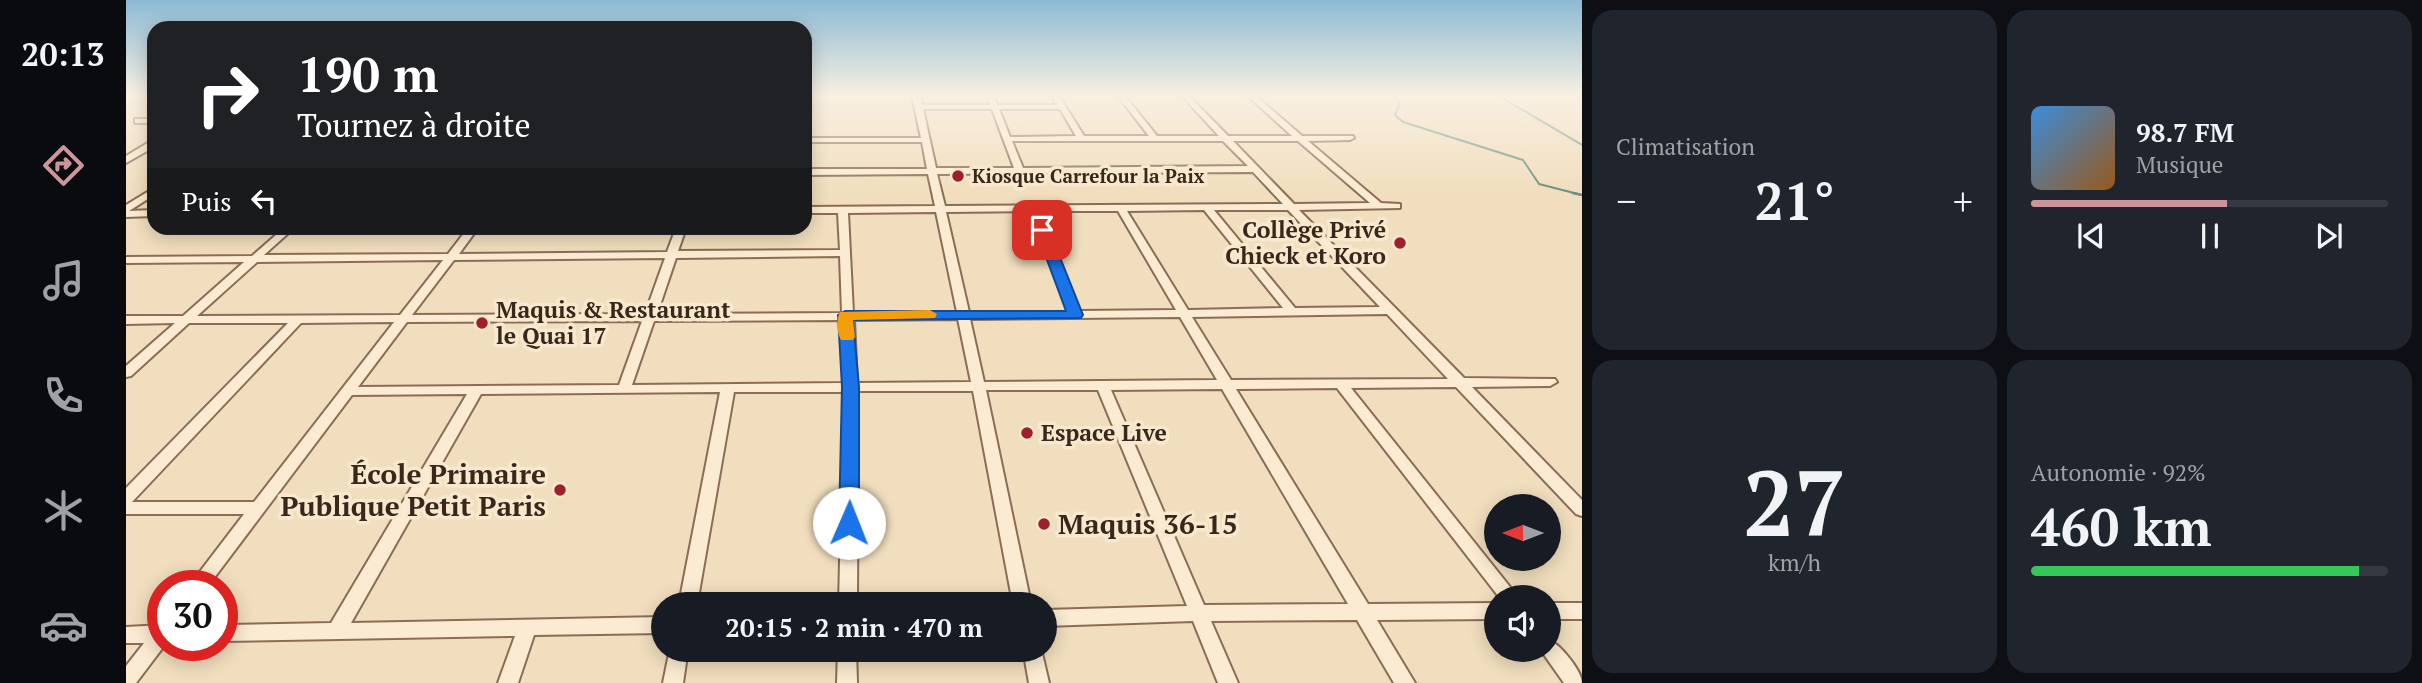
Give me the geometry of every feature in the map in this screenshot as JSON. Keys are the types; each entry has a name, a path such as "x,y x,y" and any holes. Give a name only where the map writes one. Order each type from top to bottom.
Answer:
{"street":[{"path":"922,128 1021,592"},
{"path":"1003,128 1020,171"},
{"path":"1075,128 1082,139"},
{"path":"1146,128 1155,139"},
{"path":"1215,128 1582,510"},
{"path":"1287,128 1379,206"},
{"path":"1008,139 1350,138"},
{"path":"812,140 925,140"},
{"path":"126,160 147,148"},
{"path":"812,172 1255,169"},
{"path":"126,212 147,196"},
{"path":"812,210 1397,206"},
{"path":"1034,208 1075,315"},
{"path":"1121,208 1405,683"},
{"path":"1207,208 1292,312"},
{"path":"842,210 845,315 851,387 848,592"},
{"path":"126,212 147,213"},
{"path":"126,373 281,235"},
{"path":"210,570 468,235"},
{"path":"624,389 678,235"},
{"path":"126,260 844,253"},
{"path":"126,320 1075,315 1391,310"},
{"path":"126,498 297,320"},
{"path":"347,391 1550,382"},
{"path":"1102,384 1228,683"},
{"path":"1341,384 1499,585"},
{"path":"690,592 728,387"},
{"path":"336,631 476,391"},
{"path":"126,508 257,508"},
{"path":"1057,618 1197,613 1484,611"},
{"path":"1561,611 1582,611"},
{"path":"238,633 651,625"},
{"path":"508,683 527,629"},
{"path":"126,635 147,634"},
{"path":"126,681 147,654"},
{"path":"673,683 677,662"},
{"path":"847,662 847,683"},
{"path":"1035,662 1039,683"},
{"path":"1560,662 1576,683"}],"waterway":[{"path":"1422,128 1523,160 1539,184 1582,195"},
{"path":"1553,128 1582,145"},
{"path":"1573,193 1582,195"}],"slow traffic":[{"path":"847,337 845,315 930,314"}],"place":[{"name":"Kiosque Carrefour la Paix","path":"958,176"},
{"name":"Collège Privé Chieck et Koro","path":"1400,243"},
{"name":"Maquis & Restaurant le Quai 17","path":"482,323"},
{"name":"Espace Live","path":"1027,433"},
{"name":"École Primaire Publique Petit Paris","path":"560,490"},
{"name":"Maquis 36-15","path":"1044,524"}],"route":[{"path":"849,523 851,387 845,315 1075,315 1042,230"}]}
